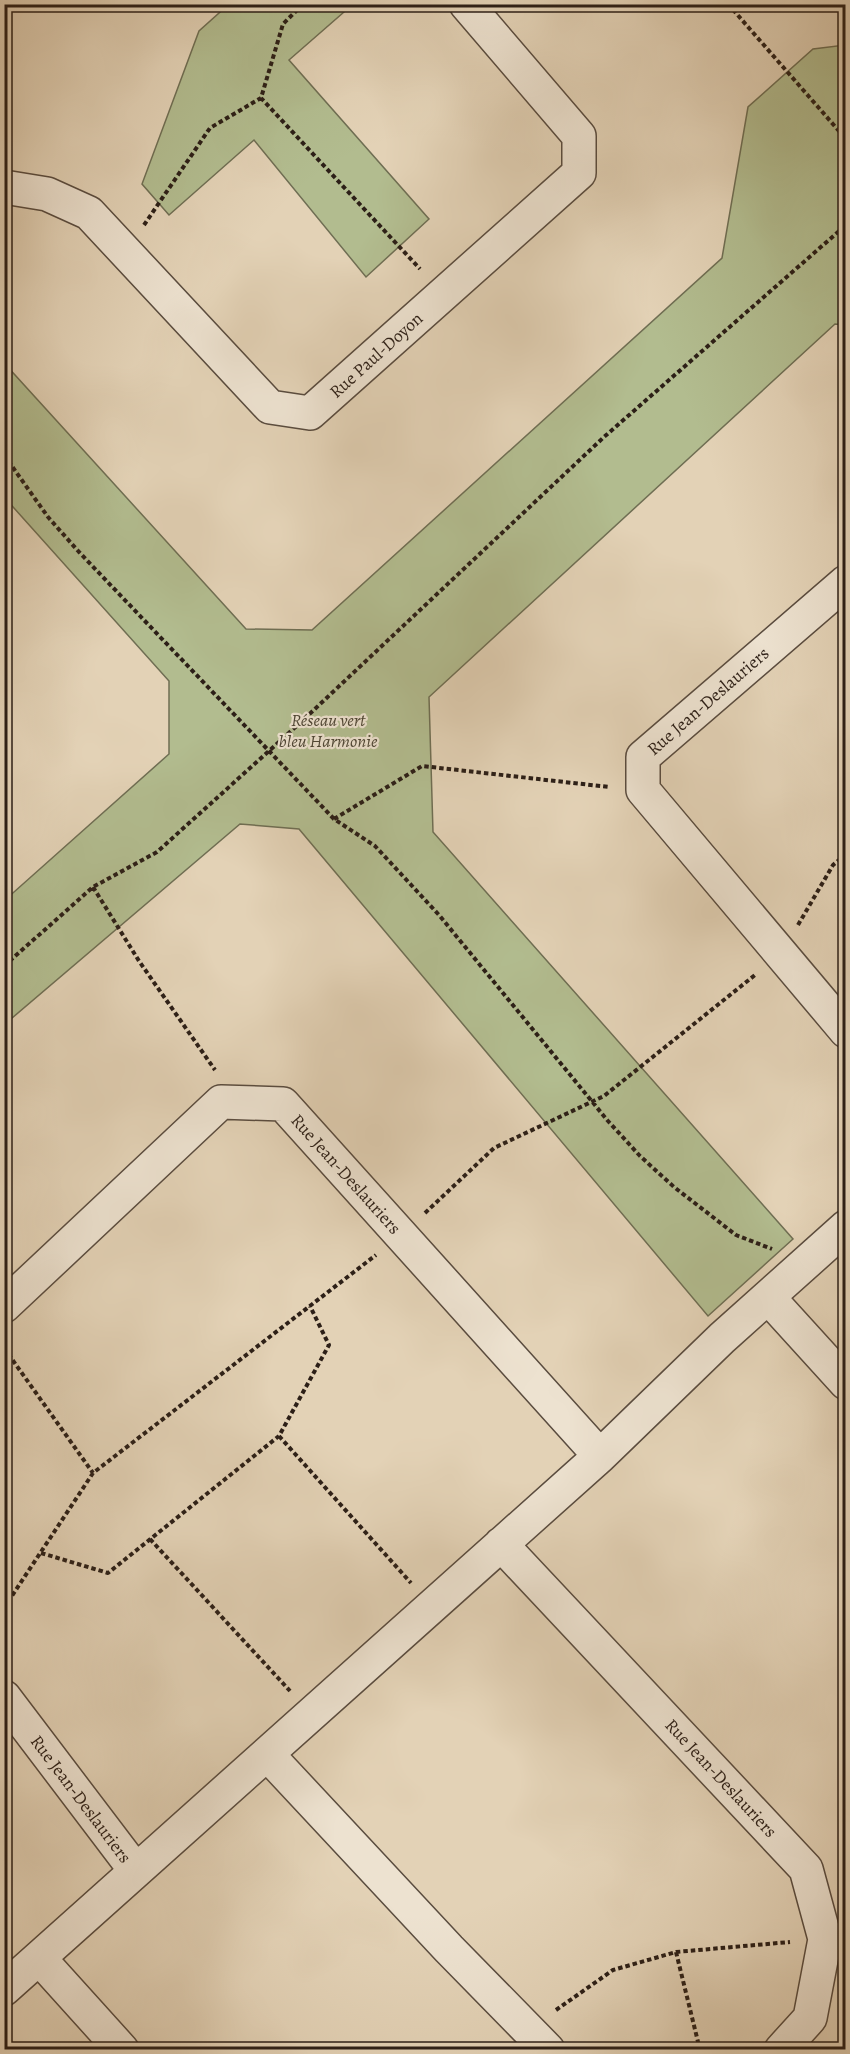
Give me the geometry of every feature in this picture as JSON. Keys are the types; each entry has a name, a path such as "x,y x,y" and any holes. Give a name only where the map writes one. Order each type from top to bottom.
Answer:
{"street":[{"name":"Rue Paul-Doyon","path":"4,188 47,194 89,213 270,407 310,413 579,172 579,136 466,4"},
{"name":"Rue Jean-Deslauriers","path":"643,790 643,757 846,582"},
{"path":"643,790 846,1031"},
{"name":"Rue Jean-Deslauriers","path":"4,1306 221,1102 283,1104 600,1456"},
{"name":"Rue Jean-Deslauriers","path":"4,1989 600,1456 768,1297 846,1227"},
{"path":"768,1297 846,1383"},
{"name":"Rue Jean-Deslauriers","path":"501,1544 806,1869 825,1939 810,2018 781,2049"},
{"name":"Rue Jean-Deslauriers","path":"4,1697 136,1871"},
{"path":"267,1754 441,1941 538,2040"},
{"path":"39,1958 122,2049"}],"path":[{"path":"126,252 210,128 261,98 283,24 303,4"},
{"path":"728,4 846,139"},
{"path":"261,98 444,294"},
{"path":"4,966 93,887 156,852 269,750 604,437 846,225"},
{"path":"4,455 48,517 327,812 375,846 415,890 640,1156 674,1188 736,1235 761,1243 777,1253"},
{"path":"334,819 422,766 643,790"},
{"path":"833,865 846,854"},
{"path":"93,887 139,960 238,1103"},
{"path":"41,1553 108,1573 279,1436 329,1345 310,1306"},
{"path":"4,1348 93,1473"},
{"path":"279,1436 417,1590"},
{"path":"150,1539 295,1697"},
{"path":"538,2040 614,1970 676,1952 825,1939"},
{"path":"676,1952 700,2049"}],"green space":[{"path":"228,5 352,5 289,60 429,219 366,277 254,140 169,215 142,184 199,31"},
{"name":"Réseau vert bleu Harmonie","path":"845,45 845,325 835,324 429,697 433,832 793,1239 708,1316 299,829 240,824 5,1024 5,900 169,754 169,681 5,498 5,364 246,629 312,630 722,258 748,107 813,49"}]}
